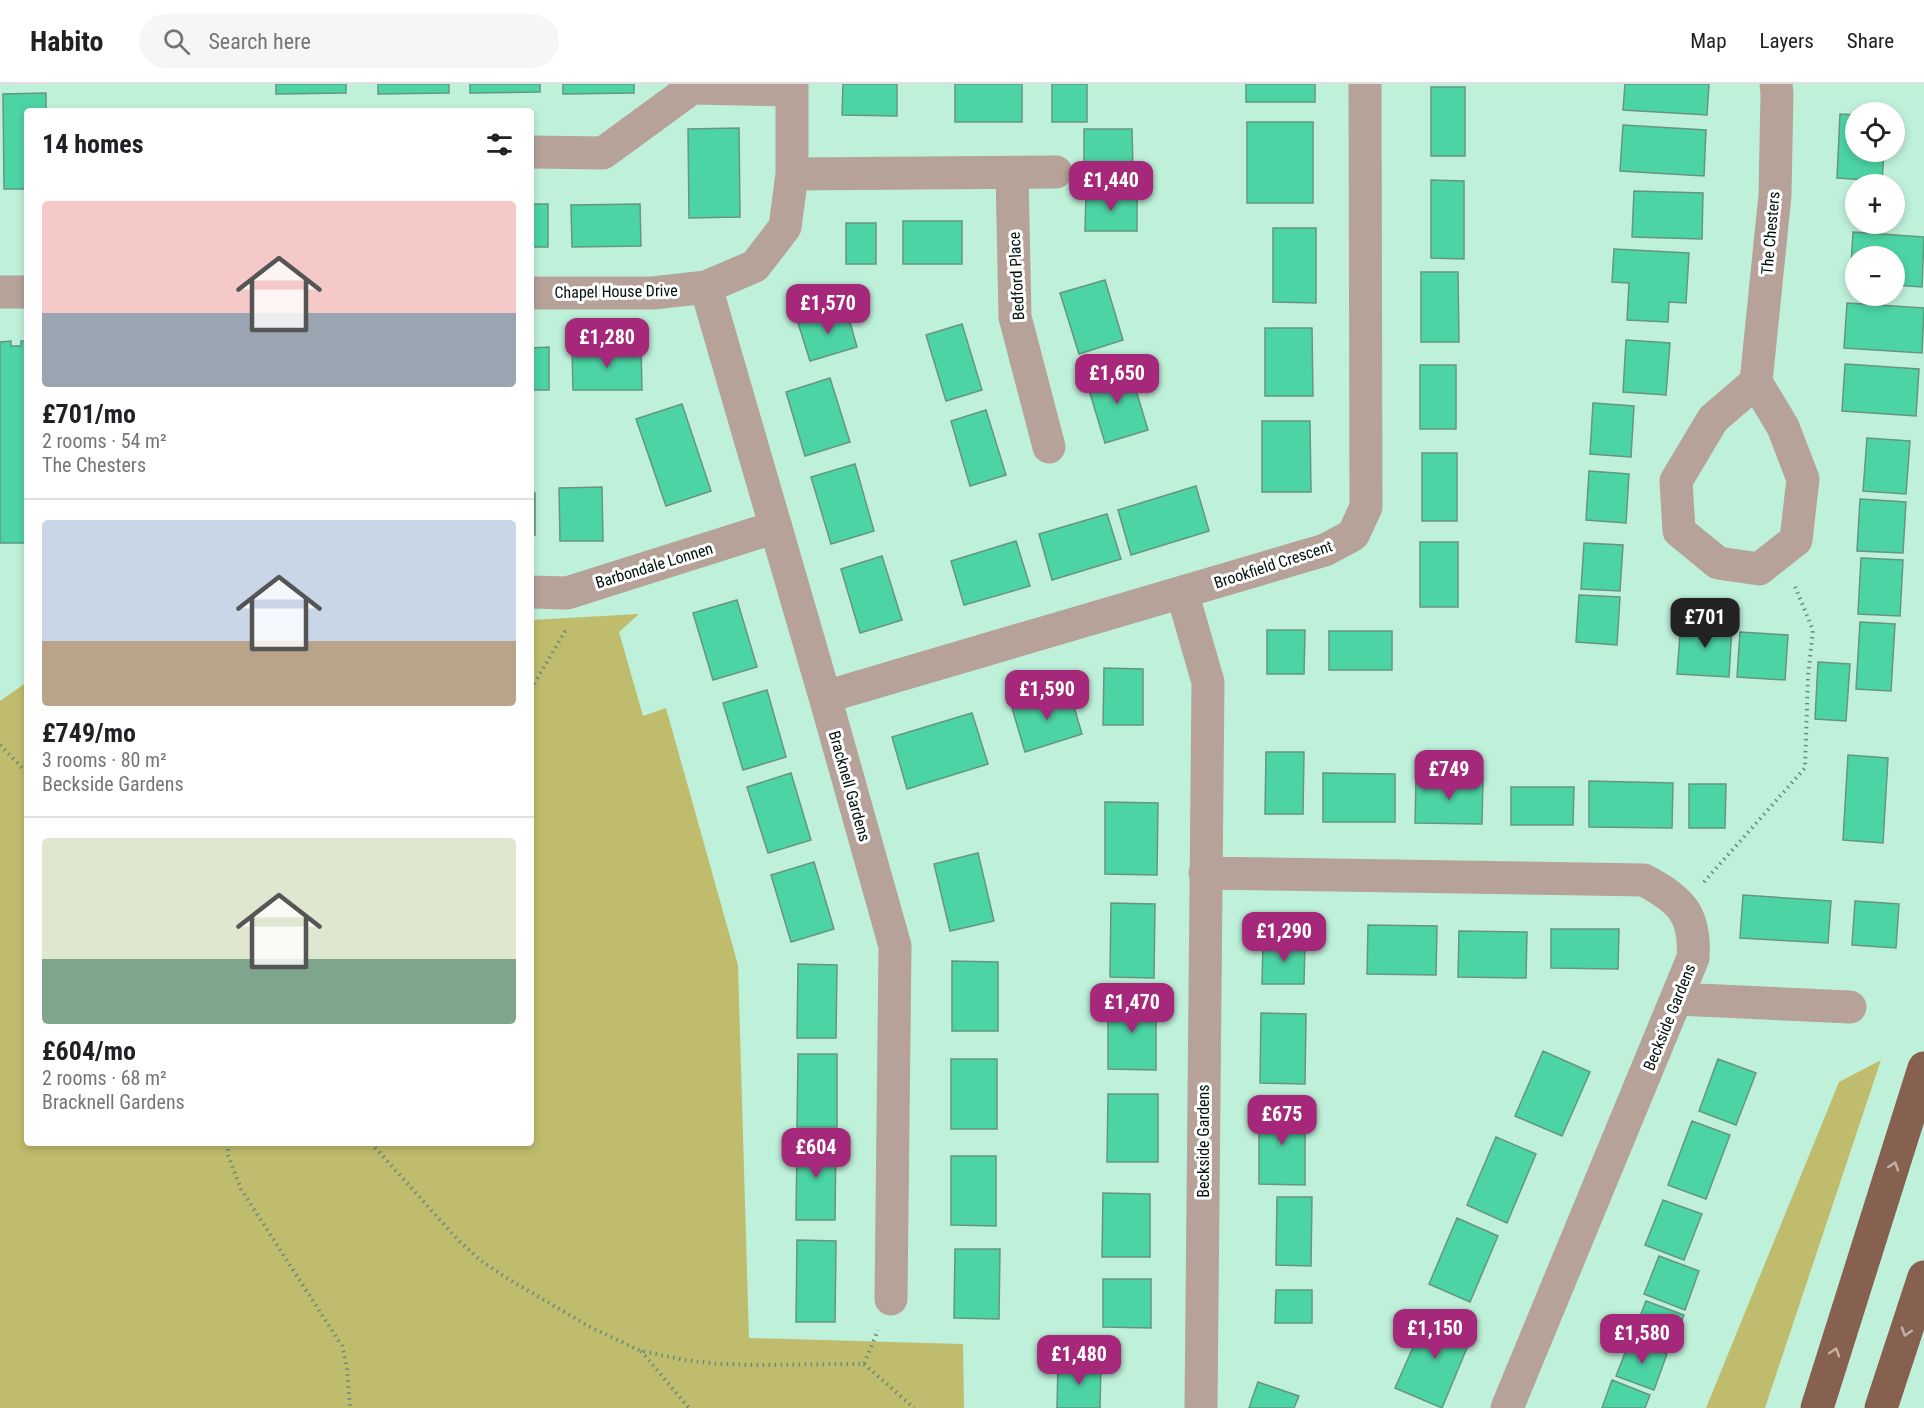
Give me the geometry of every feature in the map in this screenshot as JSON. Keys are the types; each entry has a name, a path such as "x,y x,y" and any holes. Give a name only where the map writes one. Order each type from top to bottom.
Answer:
{"highway":[{"path":"1817,1408 1924,1068"},
{"path":"1881,1408 1924,1277"}],"street":[{"name":"Brookfield Crescent","path":"825,698 1325,550 1353,535 1366,507 1365,84"},
{"name":"The Chesters","path":"1756,382 1775,195 1776,84"},
{"path":"534,152 603,153 692,88 792,87"},
{"name":"Chapel House Drive","path":"534,293 653,293 706,287 755,266 785,227 792,174 792,87"},
{"path":"792,174 1056,172"},
{"name":"Bedford Place","path":"1012,173 1015,317 1049,447"},
{"name":"Bracknell Gardens","path":"706,287 895,946 891,1299"},
{"path":"0,292 24,292"},
{"path":"1756,382 1783,427 1803,479 1796,540 1759,568 1718,563 1679,531 1676,481 1713,419 1756,382"},
{"name":"Barbondale Lonnen","path":"534,592 567,593 776,527"},
{"name":"Beckside Gardens","path":"1182,592 1208,682 1201,1408"},
{"name":"Beckside Gardens","path":"1205,873 1644,880 1668,893 1682,907 1691,924 1694,941 1693,958 1507,1408"},
{"path":"1677,999 1850,1008"}],"path":[{"path":"1682,907 1805,768 1808,676 1813,630 1780,552"},
{"path":"534,684 593,585"},
{"path":"0,745 24,770"},
{"path":"228,1146 228,1155 241,1189 342,1346 347,1367 350,1408"},
{"path":"374,1146 458,1240 480,1260 590,1327 641,1351 685,1360 754,1365 864,1364 914,1408"},
{"path":"864,1364 891,1299"},
{"path":"641,1351 689,1408"}],"shaded area":[{"path":"639,614 619,632 643,716 666,708 738,965 749,1338 963,1344 964,1408 0,1408 0,701 24,684 24,1146 534,1146 534,620"},
{"path":"1881,1060 1765,1408 1706,1408 1839,1082"}],"building":[{"path":"276,84 346,84 346,93 276,94"},
{"path":"378,84 449,84 449,93 378,94"},
{"path":"470,84 540,84 540,92 470,93"},
{"path":"563,84 634,84 634,93 563,94"},
{"path":"843,84 897,84 897,116 842,115"},
{"path":"955,84 1022,84 1022,122 955,122"},
{"path":"1052,84 1087,84 1087,122 1052,122"},
{"path":"1246,84 1315,84 1315,102 1246,102"},
{"path":"1625,84 1709,84 1707,115 1623,110"},
{"path":"1431,87 1465,87 1465,156 1431,156"},
{"path":"46,93 46,108 24,108 24,189 4,189 3,94"},
{"path":"1840,114 1845,114 1845,162 1883,162 1882,174 1845,174 1845,179 1837,178"},
{"path":"1247,122 1313,122 1313,203 1247,203"},
{"path":"1623,125 1706,130 1704,176 1620,171"},
{"path":"739,128 740,217 689,218 688,129"},
{"path":"1084,129 1132,129 1133,170 1084,170"},
{"path":"1431,180 1464,181 1464,259 1431,258"},
{"path":"1634,191 1703,193 1702,239 1632,237"},
{"path":"1086,193 1137,193 1137,231 1085,231"},
{"path":"534,204 548,204 548,247 534,247"},
{"path":"640,204 641,246 572,247 571,205"},
{"path":"903,221 962,221 962,264 903,264"},
{"path":"846,223 876,223 876,264 846,264"},
{"path":"1273,228 1316,228 1316,303 1273,302"},
{"path":"1853,234 1924,237 1922,287 1905,286 1905,246 1852,246"},
{"path":"1614,249 1689,253 1686,303 1669,302 1668,322 1627,320 1629,283 1612,282"},
{"path":"1421,272 1458,272 1459,342 1421,342"},
{"path":"1105,280 1123,340 1079,354 1060,293"},
{"path":"1847,306 1924,308 1922,353 1844,348"},
{"path":"846,308 857,347 810,361 798,323"},
{"path":"962,324 982,390 946,401 926,335"},
{"path":"1265,328 1312,328 1313,396 1265,396"},
{"path":"1626,340 1670,343 1666,395 1623,392"},
{"path":"11,341 11,346 21,346 21,341 24,341 24,543 0,543 0,342"},
{"path":"549,347 549,390 534,390 534,348"},
{"path":"641,347 642,390 573,390 572,348"},
{"path":"1845,364 1919,369 1916,416 1842,411"},
{"path":"1420,365 1456,365 1456,429 1420,429"},
{"path":"1129,367 1148,430 1105,443 1086,380"},
{"path":"830,378 850,442 805,456 786,392"},
{"path":"1593,403 1634,406 1631,457 1590,454"},
{"path":"682,404 711,491 666,506 636,419"},
{"path":"986,410 1006,475 970,486 951,421"},
{"path":"1262,421 1310,421 1311,492 1262,492"},
{"path":"1867,438 1910,441 1906,494 1863,491"},
{"path":"1422,453 1457,453 1457,521 1422,521"},
{"path":"855,464 874,531 831,544 811,477"},
{"path":"1589,471 1629,474 1626,523 1586,520"},
{"path":"1196,486 1209,531 1131,555 1118,510"},
{"path":"602,487 603,541 560,541 559,488"},
{"path":"534,493 535,493 534,535"},
{"path":"1860,499 1906,502 1903,553 1857,551"},
{"path":"1107,514 1121,559 1052,580 1039,534"},
{"path":"1016,541 1030,586 964,605 951,561"},
{"path":"1420,542 1458,542 1458,607 1420,607"},
{"path":"1584,543 1623,545 1620,591 1581,589"},
{"path":"882,556 902,620 860,633 841,569"},
{"path":"1861,558 1903,560 1900,616 1858,614"},
{"path":"1579,595 1620,597 1617,645 1576,642"},
{"path":"737,600 757,667 713,680 693,613"},
{"path":"1681,621 1732,625 1729,677 1677,674"},
{"path":"1860,622 1895,624 1891,691 1856,689"},
{"path":"1267,630 1305,630 1304,674 1267,674"},
{"path":"1329,631 1392,631 1392,670 1329,670"},
{"path":"1740,632 1788,635 1785,680 1737,677"},
{"path":"1818,662 1850,664 1846,721 1815,719"},
{"path":"1104,668 1143,669 1143,725 1103,725"},
{"path":"767,690 786,757 743,770 723,703"},
{"path":"1069,690 1082,734 1025,752 1012,708"},
{"path":"972,713 988,764 907,789 892,737"},
{"path":"1266,752 1304,752 1303,814 1265,814"},
{"path":"1848,755 1888,758 1883,843 1843,840"},
{"path":"791,773 811,840 768,853 747,787"},
{"path":"1323,773 1395,774 1395,822 1323,822"},
{"path":"1416,778 1483,778 1482,824 1415,823"},
{"path":"1589,781 1673,783 1672,828 1589,827"},
{"path":"1689,784 1726,784 1725,828 1689,828"},
{"path":"1511,787 1574,787 1573,825 1511,825"},
{"path":"1105,802 1158,803 1157,875 1105,874"},
{"path":"978,853 994,921 950,931 934,864"},
{"path":"814,862 834,929 791,942 771,875"},
{"path":"1743,895 1831,901 1828,943 1740,938"},
{"path":"1855,901 1899,904 1896,948 1852,945"},
{"path":"1111,903 1155,904 1154,978 1110,977"},
{"path":"1368,925 1437,926 1436,975 1367,974"},
{"path":"1551,929 1619,929 1618,969 1551,968"},
{"path":"1459,931 1527,932 1526,978 1458,977"},
{"path":"1263,942 1305,942 1304,984 1262,984"},
{"path":"952,961 998,962 998,1031 952,1031"},
{"path":"798,964 837,965 836,1038 797,1038"},
{"path":"1108,998 1156,999 1156,1070 1108,1069"},
{"path":"1261,1013 1306,1014 1305,1084 1260,1083"},
{"path":"1543,1051 1590,1072 1562,1136 1515,1116"},
{"path":"798,1054 837,1054 837,1127 797,1127"},
{"path":"951,1059 997,1059 997,1129 951,1129"},
{"path":"1718,1059 1756,1073 1736,1125 1699,1111"},
{"path":"1108,1094 1158,1094 1158,1162 1107,1162"},
{"path":"1259,1107 1305,1107 1305,1185 1259,1184"},
{"path":"1692,1121 1730,1135 1706,1199 1668,1185"},
{"path":"1496,1137 1536,1154 1507,1223 1467,1205"},
{"path":"797,1138 836,1138 835,1220 796,1220"},
{"path":"951,1156 996,1156 996,1226 951,1225"},
{"path":"1103,1193 1150,1194 1150,1257 1102,1257"},
{"path":"1277,1197 1312,1197 1311,1266 1276,1265"},
{"path":"1663,1200 1702,1214 1684,1260 1645,1245"},
{"path":"1457,1218 1498,1236 1470,1302 1429,1284"},
{"path":"797,1240 836,1241 835,1322 796,1322"},
{"path":"955,1249 1000,1249 999,1319 954,1318"},
{"path":"1659,1256 1699,1271 1685,1310 1644,1294"},
{"path":"1103,1279 1151,1279 1151,1328 1103,1327"},
{"path":"1276,1290 1312,1290 1312,1323 1275,1323"},
{"path":"1646,1301 1684,1315 1670,1351 1632,1337"},
{"path":"1429,1311 1474,1331 1442,1408 1395,1388"},
{"path":"1630,1340 1667,1354 1654,1390 1616,1376"},
{"path":"1058,1363 1101,1363 1100,1408 1057,1408"},
{"path":"1612,1380 1650,1395 1645,1408 1602,1408"},
{"path":"1258,1382 1299,1396 1294,1408 1249,1408"}]}
